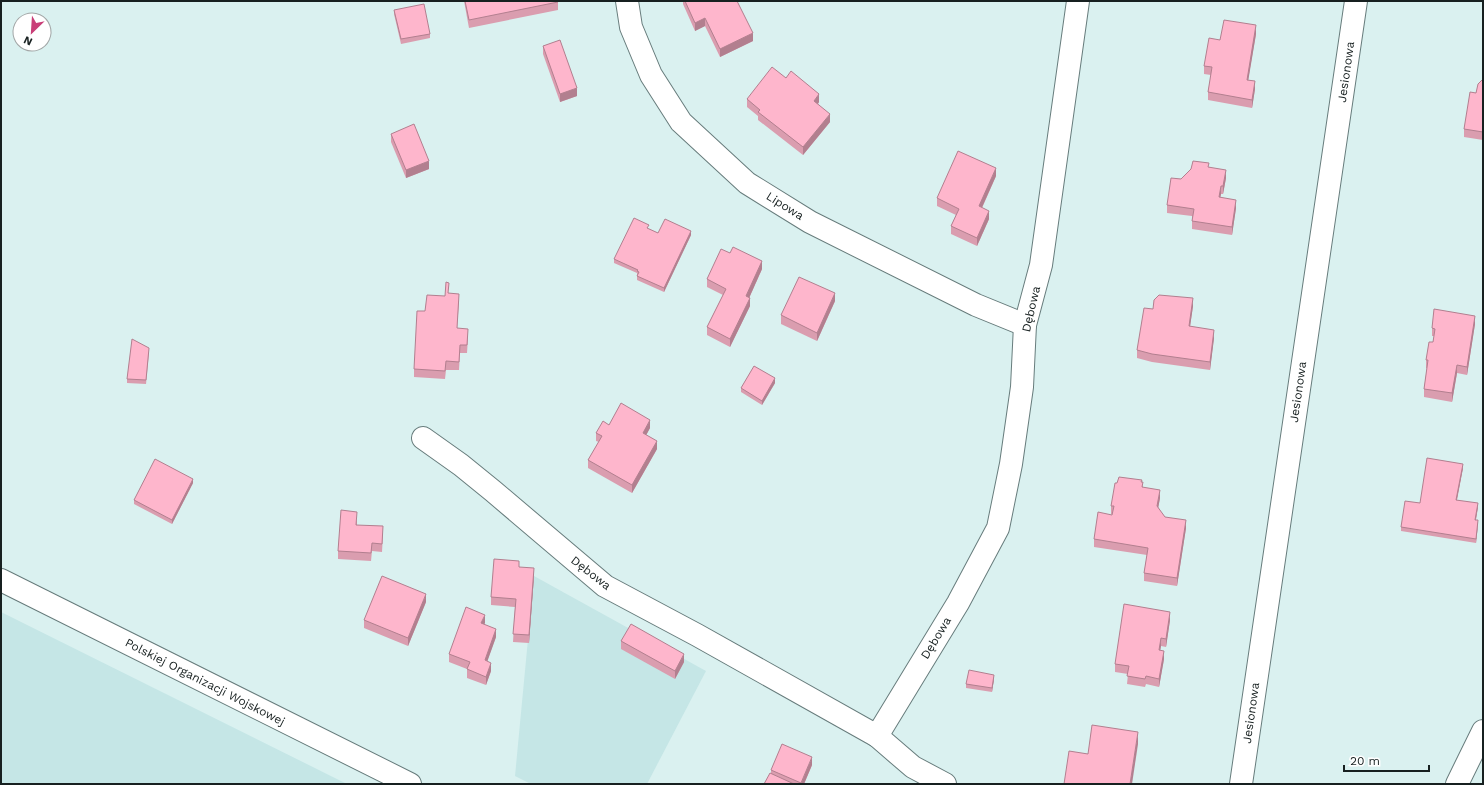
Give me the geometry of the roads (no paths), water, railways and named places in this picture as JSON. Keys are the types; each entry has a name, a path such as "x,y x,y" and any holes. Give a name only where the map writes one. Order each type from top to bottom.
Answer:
{"street":[{"name":"Lipowa","path":"627,1 631,27 651,75 680,122 747,182 810,222 976,305 1025,325"},
{"name":"Dębowa","path":"423,438 488,487 605,586 697,635 877,736 958,603 998,528 1011,464 1022,387 1025,325 1041,265 1078,1"},
{"name":"Jesionowa","path":"1241,784 1356,1"},
{"name":"Polskiej Organizacji Wojskowej","path":"1,580 410,784"},
{"path":"1457,784 1483,731"},
{"path":"877,736 913,767 945,784"}]}
